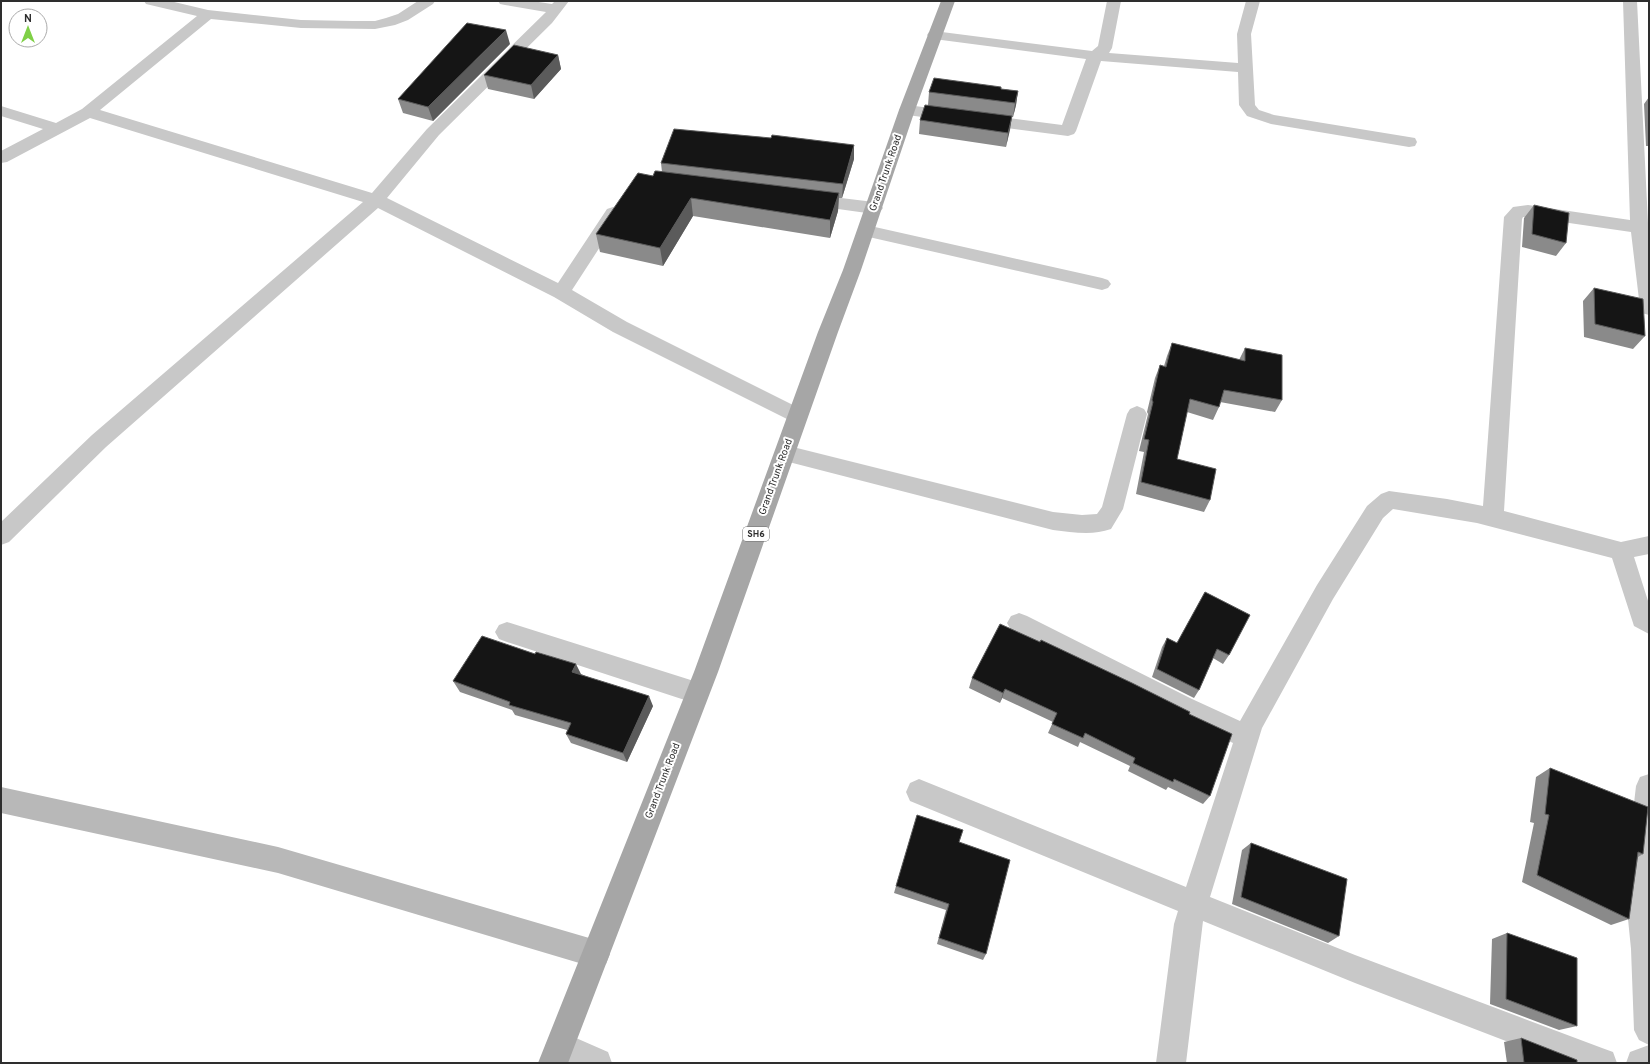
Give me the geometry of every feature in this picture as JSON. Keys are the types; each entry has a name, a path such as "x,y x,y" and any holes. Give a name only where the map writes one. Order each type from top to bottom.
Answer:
{"main road":[{"name":"Grand Trunk Road","path":"557,1055 697,694 866,231 934,35 948,1"}],"street":[{"path":"151,1 208,14 301,24 375,25 390,22 403,17 428,1"},
{"path":"505,1 559,5"},
{"path":"907,110 1068,131 1095,56 1105,48 1114,1"},
{"path":"1253,1 1244,34 1247,105 1253,113 1271,119 1409,142"},
{"path":"1630,1 1649,308"},
{"path":"1,536 99,441 376,200 433,132 559,5"},
{"path":"1,158 88,112 208,14"},
{"path":"934,35 1095,56 1245,68"},
{"path":"1,111 56,128"},
{"path":"88,112 376,200 561,292 620,327 798,416"},
{"path":"795,198 874,208"},
{"path":"561,292 620,202"},
{"path":"1493,518 1513,217 1519,211 1528,211 1644,228"},
{"path":"866,231 1102,284"},
{"path":"785,453 1053,521 1082,524 1103,523 1112,508 1137,414"},
{"path":"1171,1063 1188,924 1251,724 1325,592 1374,512 1389,500 1419,503 1493,518 1621,551 1649,545"},
{"path":"1621,551 1642,619 1649,624"},
{"path":"1019,622 1182,707 1247,737"},
{"path":"507,632 697,694"},
{"path":"1649,786 1641,855 1639,889 1645,949 1649,1030"},
{"path":"919,792 1194,905 1355,969 1602,1063"},
{"path":"1,800 278,860 596,954"},
{"path":"557,1055 597,1063"},
{"path":"1641,1063 1649,1060"}],"building":[{"path":"467,23 506,30 428,107 398,99"},
{"path":"514,45 558,55 531,85 484,75"},
{"path":"934,78 1001,87 1001,89 1018,91 1015,103 929,92"},
{"path":"925,105 1012,116 1008,133 920,120"},
{"path":"674,129 771,138 772,135 854,145 843,184 661,163"},
{"path":"655,171 839,193 830,220 691,198 660,248 596,234 638,173 653,176"},
{"path":"1534,205 1569,213 1566,243 1532,234"},
{"path":"1594,288 1643,299 1645,336 1595,324"},
{"path":"1172,343 1245,361 1245,348 1282,355 1282,400 1224,390 1219,407 1190,399 1177,459 1216,469 1210,500 1141,482 1149,440 1144,439 1153,402 1152,400 1160,365 1166,367"},
{"path":"1205,592 1250,615 1229,655 1217,649 1199,690 1157,669 1167,638 1177,643"},
{"path":"1000,624 1040,642 1041,640 1132,683 1190,712 1189,714 1232,734 1210,796 1174,779 1173,782 1133,763 1135,758 1085,733 1083,738 1052,724 1057,713 1005,689 1003,693 972,678"},
{"path":"482,636 535,654 536,652 576,664 572,672 649,696 623,753 566,734 571,723 509,705 510,702 453,681"},
{"path":"1550,768 1648,807 1643,854 1638,852 1629,919 1537,875 1549,815 1545,814"},
{"path":"917,815 963,830 959,842 1010,860 986,954 939,938 949,904 896,886"},
{"path":"1251,843 1347,879 1339,936 1241,897"},
{"path":"1507,933 1577,958 1577,1026 1506,999"},
{"path":"1521,1038 1577,1060 1577,1063 1524,1063"}]}
